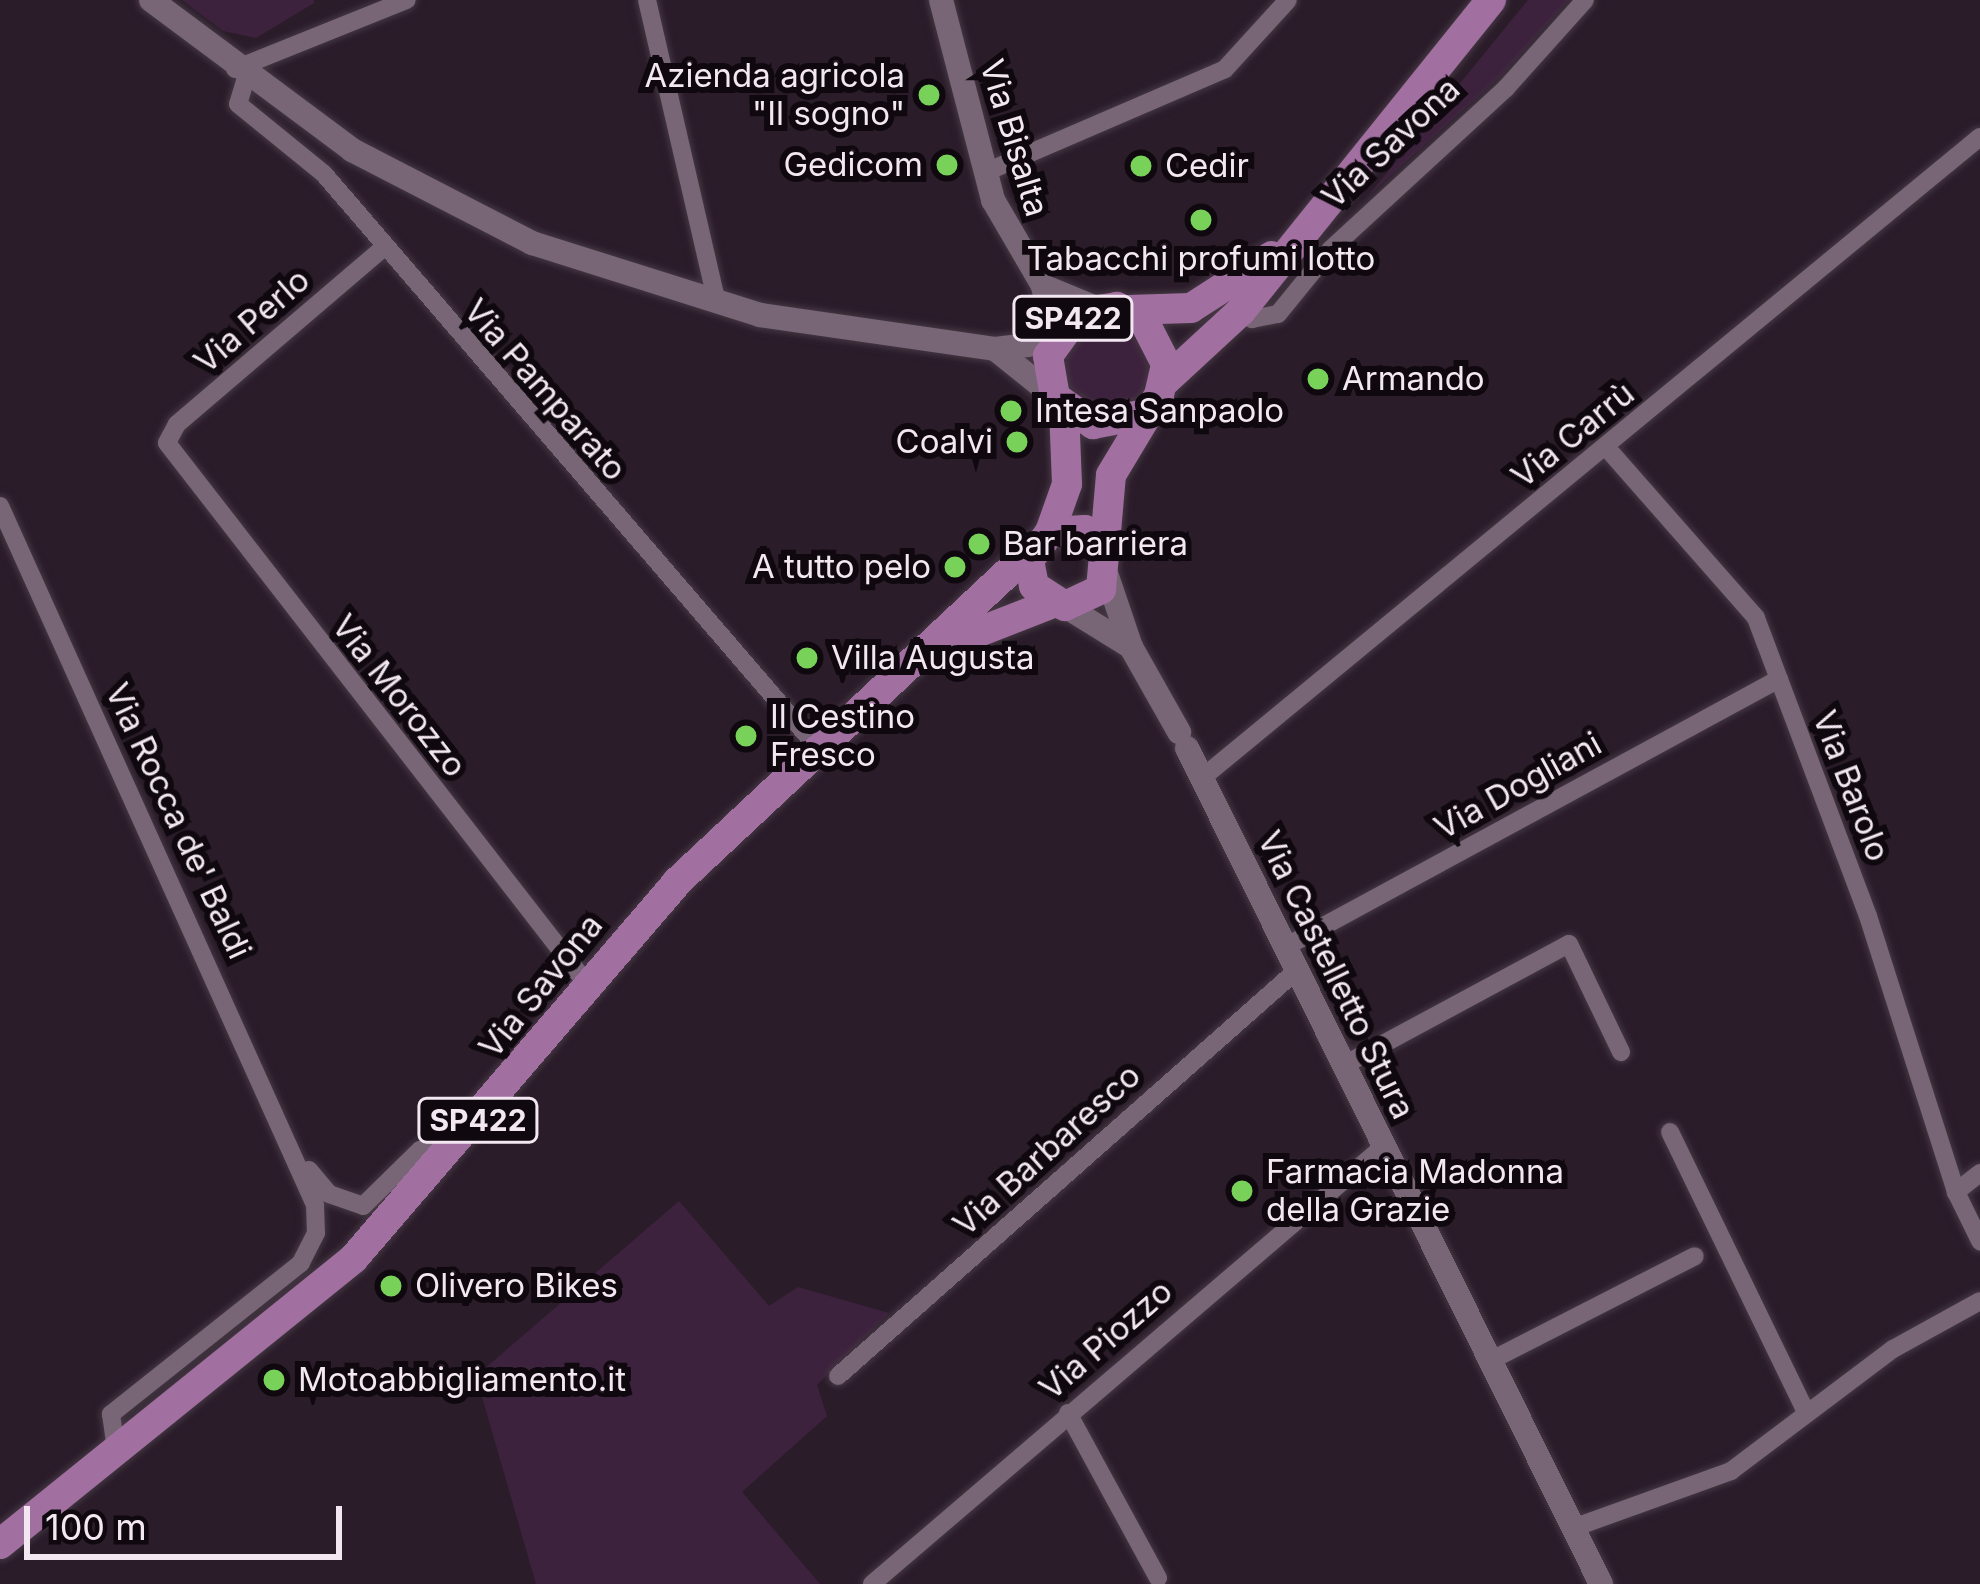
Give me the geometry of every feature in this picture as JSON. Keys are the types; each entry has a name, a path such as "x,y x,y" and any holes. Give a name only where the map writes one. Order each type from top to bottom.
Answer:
{"main road":[{"name":"Via Savona","path":"1164,382 1241,311 1491,0"},
{"name":"Via Savona","path":"1128,310 1191,308 1292,243"},
{"name":"SP422","path":"1042,540 1067,484 1060,403 1047,370 1053,340 1096,308 1128,310 1163,347 1164,382 1140,415 1111,476 1105,562 1091,599 1059,604"},
{"path":"1060,403 1109,425 1140,415"},
{"path":"1059,604 1029,573 1042,540 1085,530 1105,562"},
{"name":"Via Savona","path":"0,1544 354,1258 468,1133 587,984 677,882 1042,540"},
{"name":"Via Savona","path":"919,657 1059,604"}],"street":[{"path":"151,0 241,74 352,150 494,226 717,304 995,349 1053,340"},
{"path":"241,74 407,0"},
{"path":"647,0 717,304"},
{"name":"Via Bisalta","path":"941,0 984,173 1005,232 1043,286 1053,340"},
{"path":"984,173 1225,69 1288,0"},
{"name":"Via Savona","path":"1241,311 1261,320 1277,314 1331,249 1506,88 1585,0"},
{"name":"Via Pamparato","path":"241,74 238,104 324,175 382,249 818,747"},
{"name":"Via Carrù","path":"1202,778 1980,137"},
{"name":"Via Perlo","path":"167,443 177,424 382,249"},
{"path":"1043,286 1096,308"},
{"path":"995,349 1060,403"},
{"name":"Via Morozzo","path":"167,443 587,984"},
{"name":"Via Barolo","path":"1606,447 1756,618 1868,916 1956,1192 1980,1241"},
{"name":"Via Rocca de' Baldi","path":"0,506 302,1161 316,1233 301,1263 111,1414 116,1451"},
{"name":"Via Castelletto Stura","path":"1105,562 1131,647 1202,778 1601,1584"},
{"name":"Via Castelletto Stura","path":"1059,604 1131,647"},
{"name":"Via Dogliani","path":"1285,947 1779,679"},
{"path":"1344,1065 1569,944 1622,1052"},
{"name":"Via Barbaresco","path":"838,1376 1297,971"},
{"path":"1670,1132 1806,1412"},
{"name":"Via Rocca de' Baldi","path":"302,1161 329,1194 363,1205 420,1150 468,1133"},
{"name":"Via Piozzo","path":"872,1584 1384,1146"},
{"path":"1956,1192 1980,1173"},
{"path":"1490,1360 1695,1256"},
{"path":"1573,1528 1731,1471 1806,1412 1980,1301"},
{"path":"1068,1413 1158,1578"}],"shaded area":[{"path":"182,0 314,3 256,38 223,31"},
{"path":"1528,0 1569,0 1501,76 1367,197"},
{"path":"1108,325 1124,328 1138,338 1148,352 1148,384 1138,398 1124,408 1108,411 1092,408 1078,398 1068,384 1065,368 1068,352 1078,338 1092,328"},
{"path":"679,1201 769,1306 798,1287 889,1313 817,1385 827,1416 742,1492 820,1584 536,1584 476,1376"}],"place":[{"name":"Azienda agricola \"Il sogno\"","path":"929,95"},
{"name":"Gedicom","path":"947,165"},
{"name":"Cedir","path":"1141,166"},
{"name":"Tabacchi profumi lotto","path":"1201,220"},
{"name":"Armando","path":"1318,379"},
{"name":"Intesa Sanpaolo","path":"1011,411"},
{"name":"Coalvi","path":"1017,442"},
{"name":"Bar barriera","path":"979,544"},
{"name":"A tutto pelo","path":"955,567"},
{"name":"Villa Augusta","path":"807,658"},
{"name":"Il Cestino Fresco","path":"746,736"},
{"name":"Farmacia Madonna della Grazie","path":"1242,1191"},
{"name":"Olivero Bikes","path":"391,1286"},
{"name":"Motoabbigliamento.it","path":"274,1380"}]}
